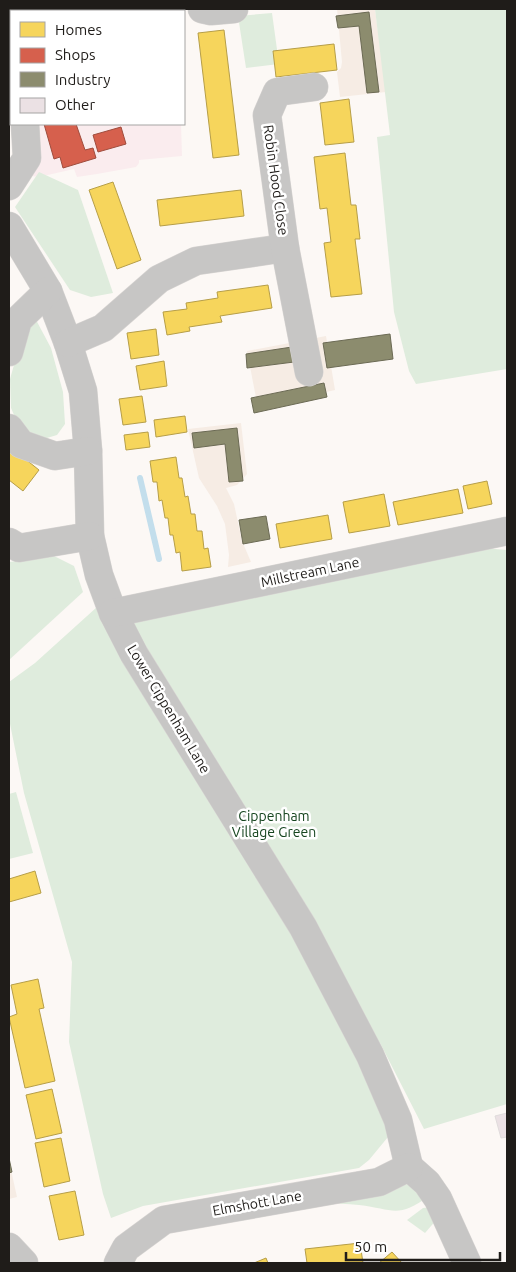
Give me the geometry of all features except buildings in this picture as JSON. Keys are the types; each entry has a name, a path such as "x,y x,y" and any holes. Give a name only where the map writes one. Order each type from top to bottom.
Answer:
{"street":[{"path":"202,9 211,11 234,9"},
{"name":"Robin Hood Close","path":"309,372 285,248 267,115 277,92 314,87"},
{"path":"9,186 27,158 25,125"},
{"name":"Lower Cippenham Lane","path":"11,232 48,291 68,343 83,391 88,450 90,536 99,575 113,613 134,654 303,927 370,1056 398,1120 409,1167"},
{"name":"Robin Hood Close","path":"68,343 103,328 159,279 196,261 285,248"},
{"path":"9,352 18,320 48,291"},
{"path":"9,428 21,444 55,456 88,450"},
{"name":"Millstream Lane","path":"113,613 507,531"},
{"path":"9,542 19,548 90,536"},
{"path":"409,1167 427,1182 438,1199 467,1263"},
{"name":"Elmshott Lane","path":"118,1263 126,1248 164,1220 378,1182 409,1167"},
{"path":"9,1247 24,1263"}],"shaded area":[{"path":"36,9 137,9 137,10 34,10"},
{"path":"337,9 375,9 386,92 340,97 337,72 341,68 342,62"},
{"path":"30,125 181,125 182,156 139,160 136,167 77,177 74,169 39,177 32,176"},
{"path":"326,336 335,390 258,408 247,351"},
{"path":"241,423 247,474 237,485 226,488 234,504 242,541 251,562 228,567 229,555 225,524 217,506 199,478 188,429"},
{"path":"9,1161 17,1197 9,1199"}],"green space":[{"path":"375,9 507,9 507,369 416,384 409,371 394,312 377,137 390,135"},
{"path":"272,13 279,64 246,68 238,16"},
{"path":"39,172 78,190 113,293 91,297 70,290 15,207"},
{"path":"35,318 51,348 63,392 65,424 57,435 40,440 21,431 11,408 10,379 19,347"},
{"name":"Cippenham Village Green","path":"483,548 507,550 507,1104 424,1129 380,1043 360,1054 389,1125 388,1137 369,1160 359,1168 143,1206 111,1218 103,1194 69,1042 72,962 24,793 9,719 9,682 35,663 97,607"},
{"path":"54,556 74,566 83,592 9,660 9,562"},
{"path":"16,792 33,853 9,859 9,794"},
{"path":"408,1184 429,1196 410,1208 395,1211 359,1205 324,1203"},
{"path":"433,1207 438,1218 425,1233 407,1220 423,1208"}],"waterway":[{"path":"140,478 159,559"}]}
